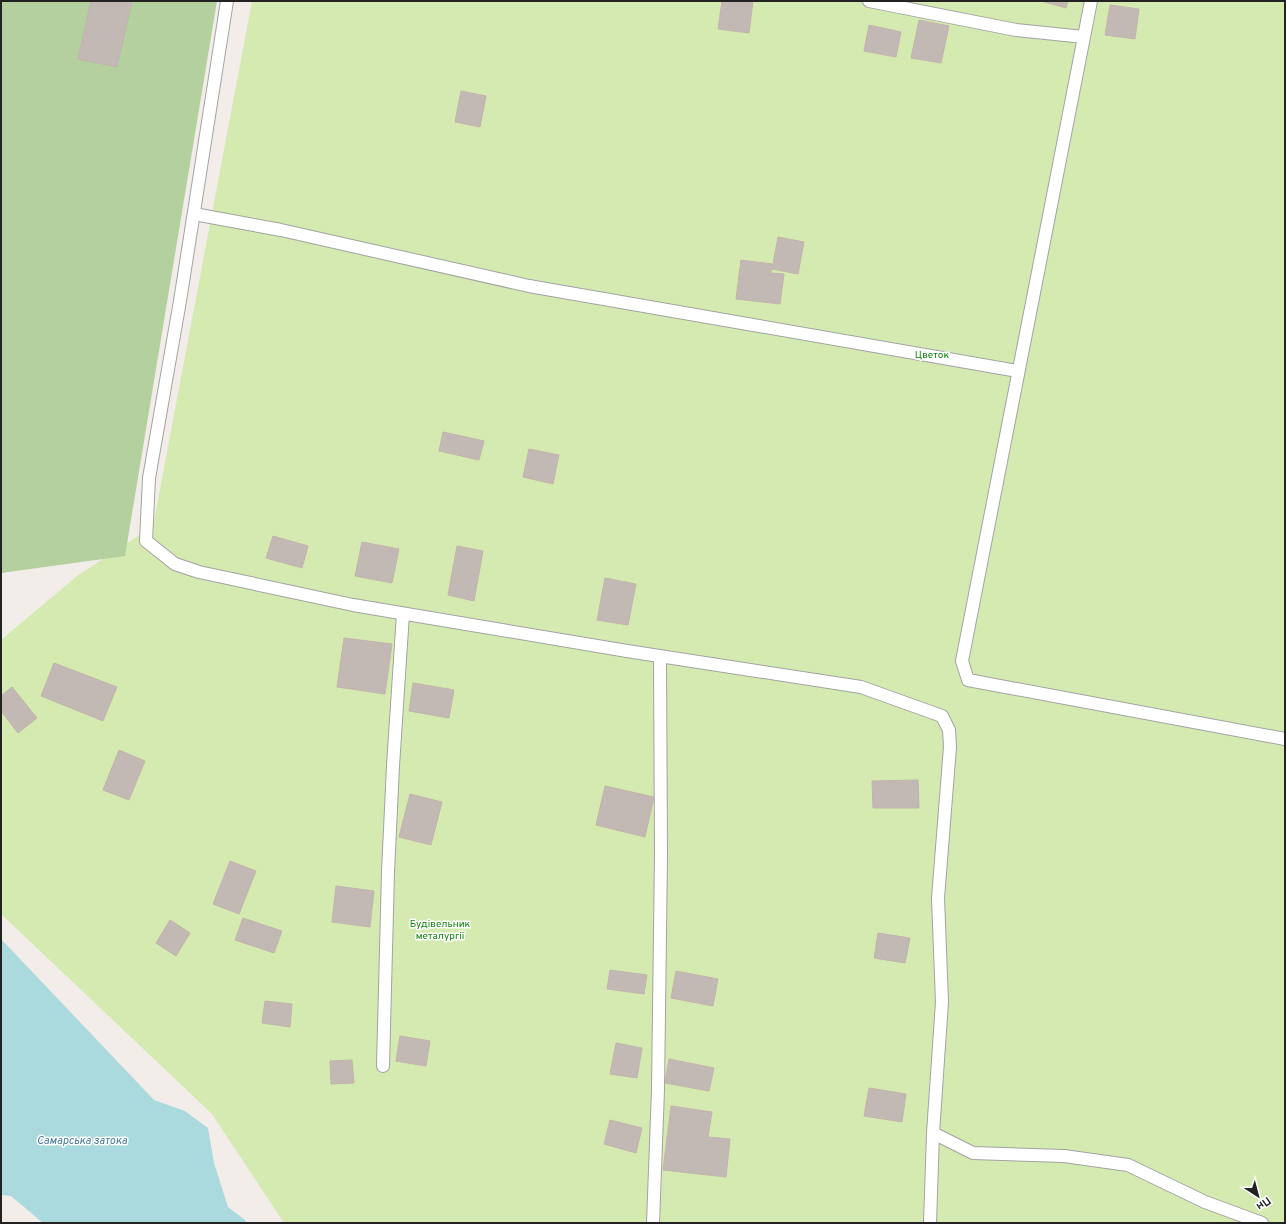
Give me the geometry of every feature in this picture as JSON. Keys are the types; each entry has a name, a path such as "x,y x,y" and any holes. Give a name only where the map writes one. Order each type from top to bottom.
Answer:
{"lane":[{"path":"227,1 180,301 150,478 146,541 175,564 199,572 353,605 403,614 861,687 942,716 949,730 950,747 938,898 942,1002 933,1133 930,1223"},
{"path":"869,1 1016,30 1084,37"},
{"path":"1091,1 962,661 968,680 1285,739"},
{"path":"194,214 281,230 529,286 1018,371"},
{"path":"383,1066 388,864 403,614"},
{"path":"653,1223 659,1050 661,855 660,656"},
{"path":"933,1133 973,1154 1064,1156 1128,1165 1205,1202 1262,1223"}],"green space":[{"path":"1,1 217,1 125,556 1,573"},
{"name":"Цветок","path":"252,1 1285,1 1285,1223 284,1223 212,1114 1,914 1,640 77,576 153,526"}],"water":[{"name":"Самарська затока","path":"1,939 154,1100 185,1111 208,1128 214,1163 228,1207 245,1220 246,1223 43,1223 11,1196 1,1195"}],"building":[{"path":"91,1 132,1 117,67 78,59"},
{"path":"722,1 753,1 749,33 718,29"},
{"path":"1041,1 1068,1 1066,8"},
{"path":"1110,5 1139,9 1135,39 1105,35"},
{"path":"919,20 949,26 941,63 911,58"},
{"path":"869,25 901,32 896,57 864,51"},
{"path":"461,91 486,96 480,127 455,122"},
{"path":"778,237 804,242 798,274 772,269"},
{"path":"741,260 772,264 771,273 784,274 780,304 736,299"},
{"path":"443,432 484,441 479,460 439,451"},
{"path":"529,449 559,455 553,484 523,477"},
{"path":"273,536 308,546 302,568 266,558"},
{"path":"362,542 399,549 392,583 355,576"},
{"path":"457,546 483,551 474,601 448,595"},
{"path":"605,578 636,584 628,625 597,620"},
{"path":"344,638 392,644 385,694 337,687"},
{"path":"54,663 117,687 103,721 41,696"},
{"path":"413,683 454,690 449,718 409,711"},
{"path":"12,687 37,718 18,733 1,711 1,696"},
{"path":"119,750 145,761 129,800 103,790"},
{"path":"918,780 919,808 873,808 872,781"},
{"path":"605,786 654,797 645,837 596,825"},
{"path":"410,794 442,802 431,845 399,837"},
{"path":"230,861 256,871 239,914 213,904"},
{"path":"336,886 374,891 370,927 332,922"},
{"path":"243,918 282,931 274,953 235,940"},
{"path":"170,920 190,933 176,956 156,943"},
{"path":"878,933 910,938 905,963 874,958"},
{"path":"610,970 647,975 644,994 607,989"},
{"path":"676,971 718,979 713,1006 671,998"},
{"path":"265,1001 292,1004 290,1027 262,1023"},
{"path":"400,1036 430,1041 426,1066 396,1061"},
{"path":"616,1043 642,1048 637,1078 610,1074"},
{"path":"669,1059 714,1068 709,1091 665,1083"},
{"path":"352,1060 354,1083 331,1084 330,1061"},
{"path":"869,1088 906,1094 902,1122 864,1116"},
{"path":"671,1106 712,1112 708,1137 730,1139 726,1177 663,1170"},
{"path":"610,1120 642,1128 636,1153 604,1144"}],"park label":[{"name":"Будівельник металургії","path":"440,930"}]}
